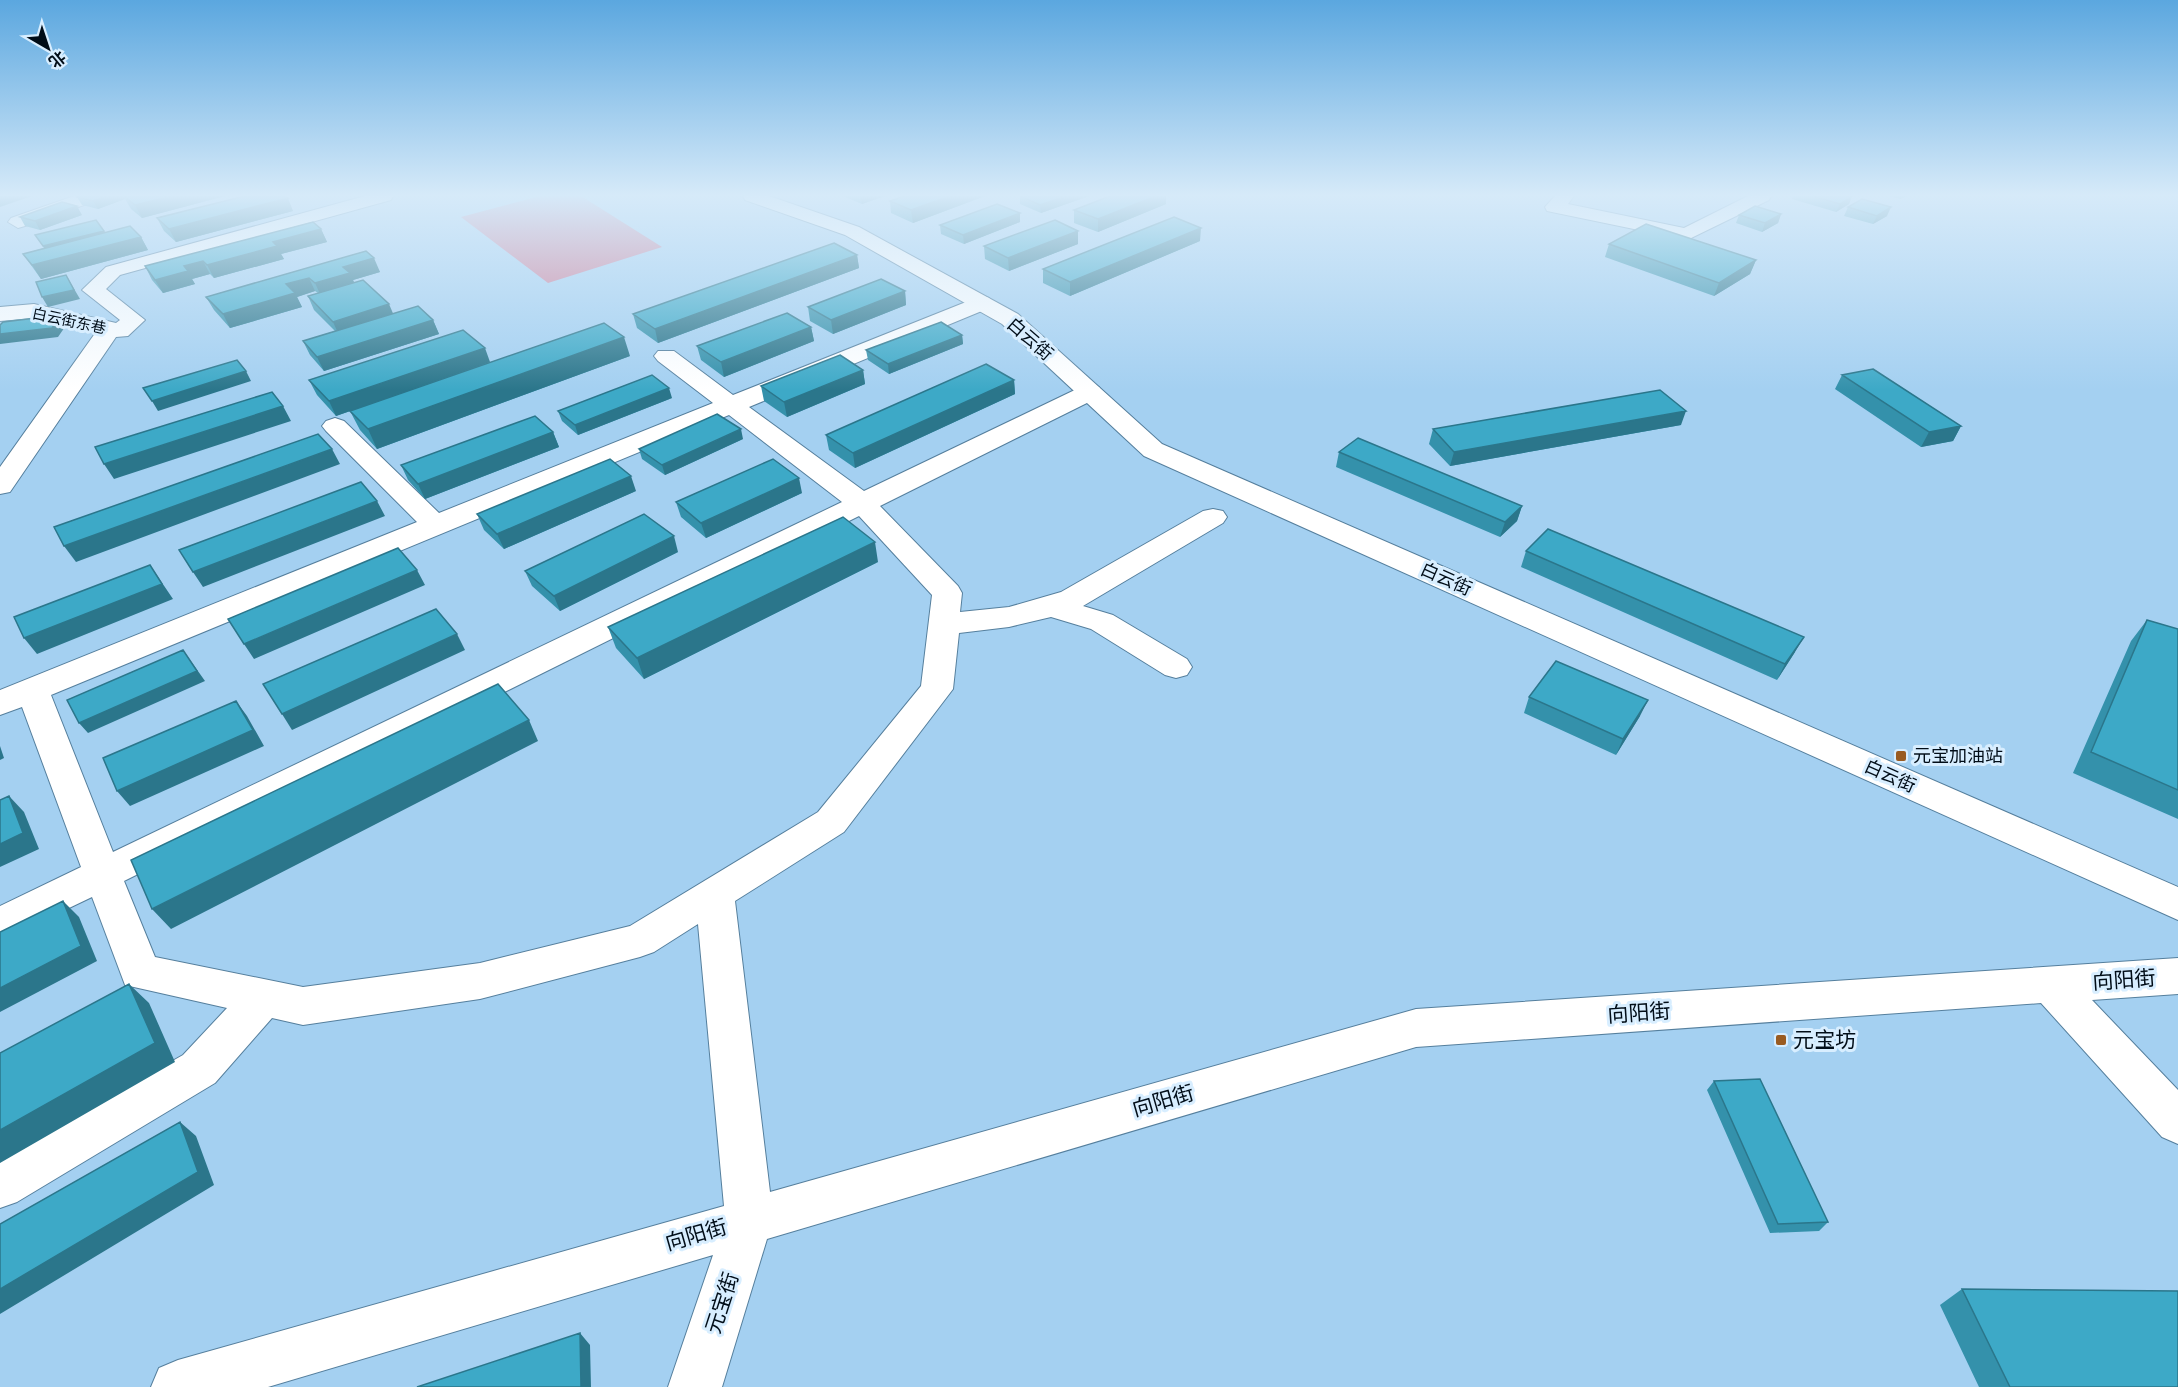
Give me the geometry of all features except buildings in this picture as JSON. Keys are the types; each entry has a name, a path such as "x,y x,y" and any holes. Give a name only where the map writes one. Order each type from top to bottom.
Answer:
{"street":[{"name":"白云街东巷","path":"0,314 34,311 120,331 134,320 93,290 113,271 150,261"},
{"name":"白云街","path":"905,261 1011,319 1153,450 2178,904"},
{"path":"0,703 981,303"},
{"path":"0,486 109,330"},
{"path":"32,690 140,972 303,1006 480,981 640,940 831,822 937,689 947,593 863,504 666,356"},
{"path":"0,924 1090,392"},
{"path":"335,426 436,526"},
{"path":"944,623 990,622 1038,613 1072,599 1213,517"},
{"path":"1053,607 1102,622 1176,667"},
{"path":"715,894 748,1220"},
{"name":"向阳街","path":"178,1387 1416,1028 2178,976"},
{"path":"2051,985 2178,1122"},
{"path":"0,1185 199,1069 264,998"},
{"name":"元宝街","path":"695,1387 748,1220"}],"shaded area":[{"path":"519,261 619,261 548,283"}],"place":[{"name":"元宝加油站","path":"1901,756"},
{"name":"元宝坊","path":"1781,1040"}]}
